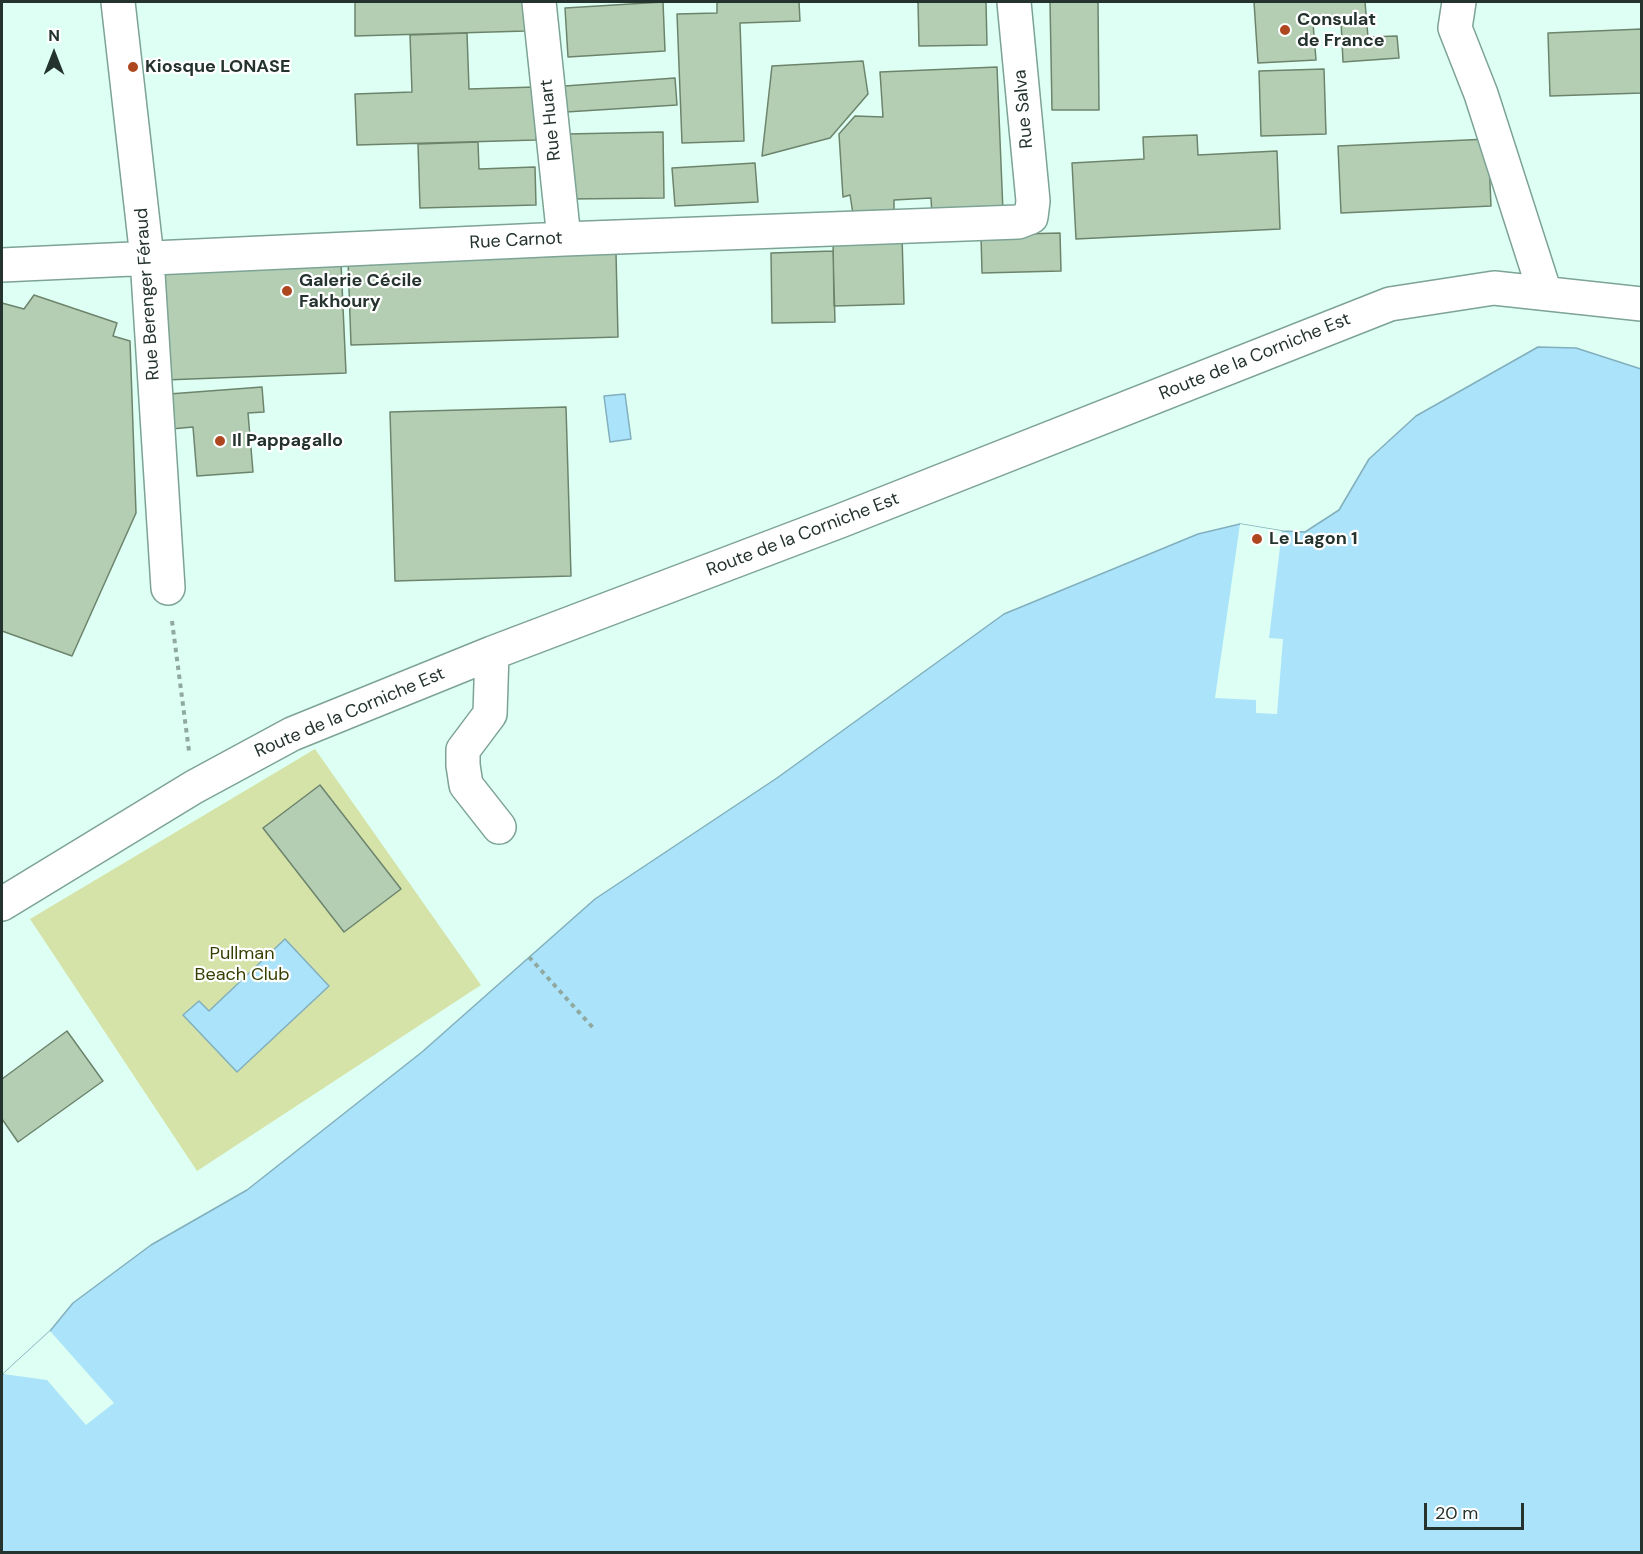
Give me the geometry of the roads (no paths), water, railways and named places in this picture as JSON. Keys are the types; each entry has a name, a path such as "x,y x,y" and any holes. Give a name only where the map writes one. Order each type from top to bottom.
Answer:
{"street":[{"name":"Rue Berenger Féraud","path":"118,2 147,258 168,588"},
{"name":"Rue Huart","path":"539,2 564,239"},
{"name":"Rue Salva","path":"1014,2 1033,201 1031,216"},
{"path":"1459,2 1455,28 1481,93 1545,293"},
{"name":"Rue Carnot","path":"2,265 564,239 1018,222 1031,216"},
{"name":"Route de la Corniche Est","path":"2,904 194,787 292,734 492,653 840,521 1390,304 1494,288 1641,304"},
{"path":"492,653 490,714 463,750 463,765 466,785 499,827"}],"water":[{"path":"1538,347 1576,348 1641,369 1641,1552 2,1552 2,1375 50,1331 73,1303 151,1245 247,1190 422,1052 595,899 777,778 1004,614 1198,534 1240,524 1282,531 1305,532 1339,510 1369,459 1416,416"},
{"path":"625,394 631,439 610,442 604,396"},
{"path":"285,939 329,986 237,1072 183,1015 199,1001 209,1011"}],"place":[{"name":"Consulat de France","path":"1285,30"},
{"name":"Kiosque LONASE","path":"133,67"},
{"name":"Galerie Cécile Fakhoury","path":"287,291"},
{"name":"Il Pappagallo","path":"220,441"},
{"name":"Le Lagon 1","path":"1257,539"}],"park label":[{"name":"Pullman Beach Club","path":"242,964"}]}
